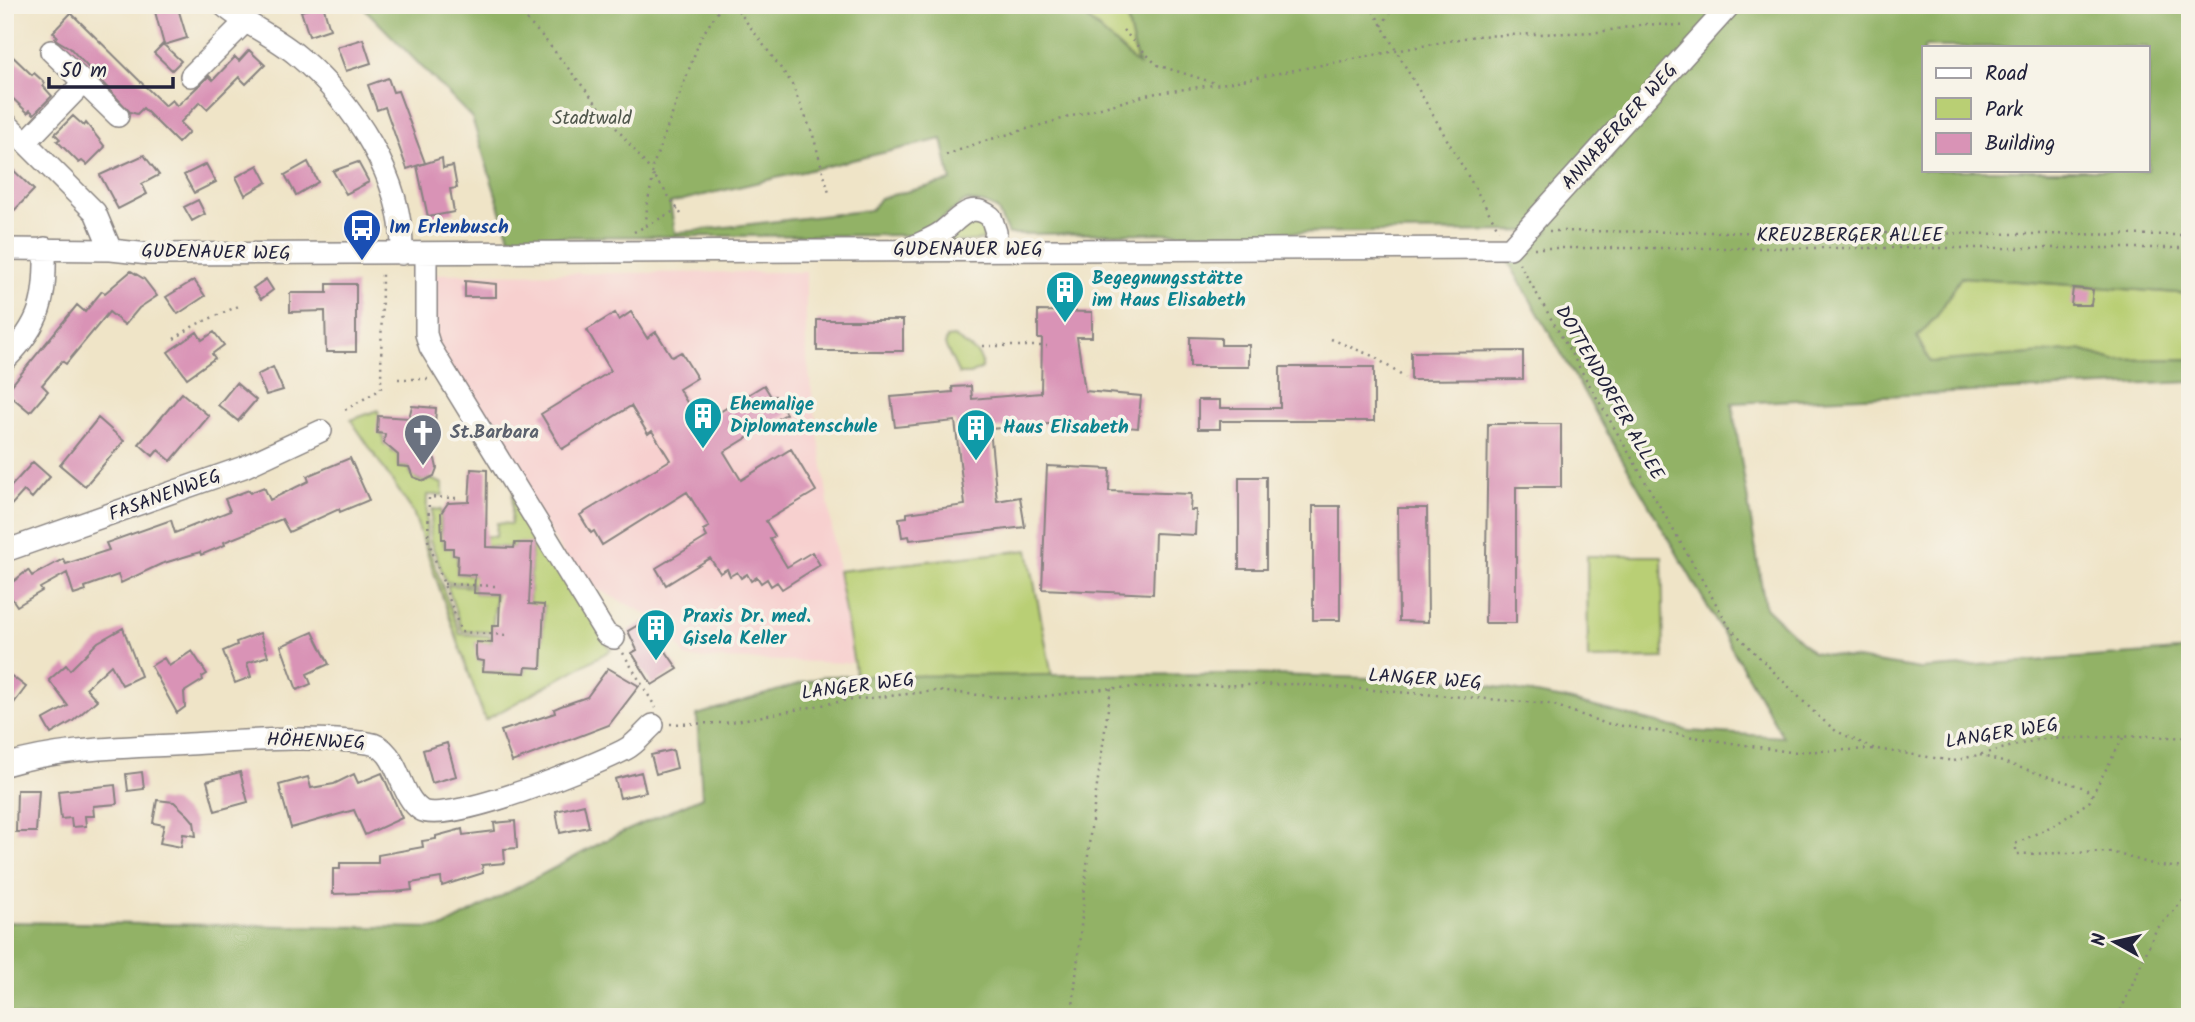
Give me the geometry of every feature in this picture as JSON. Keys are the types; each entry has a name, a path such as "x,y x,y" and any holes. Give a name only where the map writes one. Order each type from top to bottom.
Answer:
{"street":[{"path":"223,5 244,23 272,37 298,56 325,83 359,127 391,183 403,227 392,254"},
{"name":"ANNABERGER WEG","path":"1510,248 1730,5"},
{"path":"191,76 244,23"},
{"path":"51,51 118,116"},
{"path":"26,142 83,83"},
{"path":"5,122 95,212 111,250"},
{"path":"903,250 944,230 962,212 975,210 991,217 996,232 992,250"},
{"name":"GUDENAUER WEG","path":"5,248 111,250 149,254 426,254 1510,248"},
{"path":"5,360 22,343 39,316 46,288 45,248"},
{"path":"426,254 426,334 449,379 606,634 614,638"},
{"name":"FASANENWEG","path":"5,551 244,467 321,431"},
{"name":"HÖHENWEG","path":"5,765 47,754 80,750 294,739 372,743 387,751 412,802 424,812 443,814 477,807 628,748 653,725"}],"path":[{"path":"512,5 543,37 652,172 681,214"},
{"path":"646,226 652,172 701,37 722,5"},
{"path":"734,5 791,82 813,135 829,193"},
{"name":"DOTTENDORFER ALLEE","path":"1370,5 1730,628 1836,731 1876,749"},
{"path":"1382,26 1394,5"},
{"path":"946,155 981,142 1150,94 1221,85 1475,36 1599,32 1646,24 1710,27"},
{"path":"1123,30 1157,65 1221,85"},
{"path":"627,236 678,209"},
{"path":"1525,231 2190,235"},
{"name":"KREUZBERGER ALLEE","path":"1510,248 2190,248"},
{"path":"345,410 381,389 392,254"},
{"path":"174,339 195,325 241,304"},
{"path":"1331,339 1375,356 1405,379"},
{"path":"983,346 1047,346"},
{"path":"398,379 449,379"},
{"path":"456,498 429,497 428,540 461,632 507,635"},
{"path":"444,584 496,586"},
{"path":"614,638 658,711 653,725"},
{"name":"LANGER WEG","path":"653,725 725,723 898,694 936,691 1022,699 1111,688 1296,684 1551,704 1604,723 1790,752 1876,749 1954,761 2041,739 2124,736 2190,738"},
{"path":"1072,1017 1090,835 1111,688"},
{"path":"2124,736 2090,801 2058,823 2015,844 2017,854 2111,852 2159,866 2190,868"},
{"path":"1979,755 2085,788 2092,795"},
{"path":"2119,1017 2156,930 2190,893"}],"shaded area":[{"path":"806,272 806,352 852,663 686,658 666,624 579,580 435,346 431,274"}],"green space":[{"name":"Stadtwald","path":"361,5 1073,5 1138,65 1124,5 2190,5 2190,294 1961,277 1937,316 1917,337 1930,362 2080,350 2114,360 2190,359 2190,382 1732,403 1765,607 1812,652 1920,669 2190,650 2190,1017 5,1017 5,922 442,928 608,839 702,797 697,715 825,676 1244,674 1462,681 1564,699 1689,731 1783,737 1508,261 1548,231 1008,234 997,209 983,203 966,201 919,235 509,237 472,118","holes":["942,139 951,181 880,198 871,210 675,233 670,203"]},
{"path":"1073,5 1124,5 1138,66"},
{"path":"969,222 977,222 984,229 983,240 947,243"},
{"path":"1961,277 2190,294 2190,359 2114,360 2080,350 1929,363 1917,337 1937,316"},
{"path":"954,337 977,354 982,368 971,374 959,374 945,345 947,338"},
{"path":"378,410 384,444 391,445 392,452 398,453 398,466 409,467 411,474 420,481 431,479 443,484 443,495 427,495 426,541 460,634 491,636 491,643 476,643 478,660 484,661 483,671 525,673 526,666 541,667 544,606 529,605 532,544 515,543 514,548 485,546 485,536 496,537 497,523 511,524 513,493 611,650 485,720 413,512 351,420"},
{"path":"432,509 441,510 445,548 453,548 453,555 457,555 457,574 476,575 476,584 446,582 430,540"},
{"path":"1028,550 1052,676 856,676 838,571"},
{"path":"1587,556 1662,556 1664,658 1588,659"},
{"path":"447,585 474,587 474,593 496,594 492,632 462,631"}],"building":[{"path":"177,5 187,38 164,45 154,8"},
{"path":"323,5 330,29 309,36 301,11"},
{"path":"71,13 165,106 172,100 177,106 209,76 213,80 235,57 239,61 249,50 265,65 246,84 239,77 207,109 200,102 180,123 189,132 178,143 143,108 137,114 130,112 70,48 55,39 57,36 53,32"},
{"path":"363,39 371,63 346,71 337,47"},
{"path":"163,44 181,61 172,70 154,53"},
{"path":"5,49 32,75 34,73 45,83 43,86 52,96 34,114 30,110 28,113 5,91"},
{"path":"388,78 393,92 398,91 425,163 407,169 385,107 377,110 368,85"},
{"path":"73,116 84,126 86,123 105,147 87,165 82,161 79,163 57,141 60,139 55,134"},
{"path":"144,155 159,175 142,184 147,194 118,209 100,175"},
{"path":"442,158 443,168 453,166 457,188 450,189 454,212 428,217 417,166"},
{"path":"5,162 34,190 5,220"},
{"path":"308,162 318,182 296,195 285,175"},
{"path":"358,162 369,182 346,194 333,171"},
{"path":"206,164 216,182 194,193 184,175"},
{"path":"258,165 267,182 245,195 236,177"},
{"path":"198,200 205,214 192,221 184,207"},
{"path":"131,271 144,279 157,296 139,308 125,325 109,312 66,364 62,361 42,385 48,391 30,412 6,392 77,305 85,312 102,291 105,293"},
{"path":"266,279 273,290 261,299 253,288"},
{"path":"194,280 205,296 178,314 166,297"},
{"path":"465,281 496,284 496,297 465,297"},
{"path":"327,284 356,284 356,352 326,352 325,311 290,312 290,293 327,293"},
{"path":"2073,288 2093,290 2091,305 2071,305"},
{"name":"Haus Elisabeth","path":"1038,311 1092,312 1092,337 1077,337 1085,391 1141,396 1138,428 1071,422 990,429 997,501 1020,497 1025,527 910,540 909,536 902,537 899,518 907,517 907,513 965,505 955,421 895,427 891,397 953,392 952,387 971,386 972,399 1041,393 1042,339 1038,339"},
{"name":"Ehemalige Diplomatenschule","path":"631,312 647,338 656,332 672,357 681,352 697,378 679,389 700,424 764,385 772,398 775,396 786,414 724,452 741,480 791,449 816,491 766,521 775,536 770,539 787,567 812,552 820,565 782,589 777,582 771,586 767,579 761,583 757,577 751,581 747,574 741,578 737,572 730,576 727,569 720,573 710,558 666,585 656,568 707,537 703,530 709,527 687,492 602,545 594,531 591,533 580,515 670,460 652,431 648,434 631,406 562,449 541,414 611,371 587,330 615,313 619,320"},
{"path":"817,320 903,320 903,351 817,351"},
{"path":"197,332 202,340 214,332 224,345 212,354 215,358 187,378 168,352"},
{"path":"1190,337 1221,338 1221,345 1249,345 1249,367 1190,367"},
{"path":"1523,351 1523,379 1411,380 1411,352"},
{"path":"273,367 283,390 266,395 257,375"},
{"path":"1280,367 1374,367 1374,421 1220,421 1220,429 1198,429 1198,400 1220,400 1220,408 1280,408"},
{"path":"236,383 256,400 238,421 218,405"},
{"path":"182,393 209,416 171,461 158,450 153,456 139,444"},
{"path":"412,406 436,408 435,425 426,424 424,452 435,459 437,468 434,476 424,481 413,477 409,467 398,466 398,455 384,443 385,434 377,433 378,416 409,418"},
{"path":"98,418 124,441 85,486 60,465"},
{"path":"1488,424 1561,424 1561,487 1516,487 1516,623 1485,623"},
{"path":"350,458 369,500 340,512 339,509 289,532 282,519 224,542 225,545 201,555 200,552 161,564 121,583 118,575 85,587 86,591 74,595 67,573 40,588 42,591 17,606 5,588 28,570 32,576 63,559 66,564 109,550 106,543 171,520 175,533 230,511 225,499 249,490 250,493 264,487 270,500 309,481 307,476"},
{"path":"33,462 50,477 32,498 24,491 5,512 5,493"},
{"path":"1047,466 1110,469 1109,491 1191,494 1190,510 1196,510 1195,535 1155,533 1153,594 1042,589"},
{"path":"471,469 487,470 486,547 514,548 515,543 532,543 529,604 544,605 541,668 526,667 525,673 483,671 484,661 477,660 476,642 492,643 492,626 499,626 500,594 474,593 475,575 457,574 458,556 453,555 453,548 445,548 445,539 442,539 441,513 448,503 469,502"},
{"path":"1239,477 1266,477 1266,569 1239,569"},
{"path":"1313,506 1340,506 1340,620 1313,620"},
{"path":"1398,508 1427,508 1428,622 1399,621"},
{"name":"Praxis Dr. med. Gisela Keller","path":"645,621 678,669 652,685 632,653 637,650 628,631"},
{"path":"123,628 141,676 122,685 111,665 86,688 97,700 73,721 51,734 43,720 68,706 49,680 66,665 70,670 98,642"},
{"path":"313,632 329,664 307,674 311,684 297,690 281,646"},
{"path":"260,633 268,656 247,663 251,677 235,683 223,651 237,645 236,642"},
{"path":"192,651 207,674 202,677 203,680 184,692 185,707 177,713 151,666 164,658 169,666"},
{"path":"608,668 639,686 609,725 512,762 501,731 555,713 554,709 587,697"},
{"path":"5,671 26,687 5,715"},
{"path":"447,743 456,776 432,783 423,750"},
{"path":"673,750 677,768 656,774 651,755"},
{"path":"142,772 144,789 128,791 126,774"},
{"path":"240,772 248,802 215,811 207,781"},
{"path":"641,772 646,792 620,798 615,779"},
{"path":"382,773 402,818 365,835 354,810 291,828 279,785 308,777 311,788 334,784 354,774 358,783"},
{"path":"115,785 117,804 93,806 94,816 85,816 86,826 72,827 71,818 61,819 58,791"},
{"path":"17,790 39,790 36,832 16,832"},
{"path":"157,800 174,802 194,822 196,836 183,834 181,847 160,843 164,825 153,823"},
{"path":"584,804 589,827 560,833 556,811"},
{"path":"515,821 517,848 504,849 505,863 482,865 483,873 442,886 441,878 411,883 412,890 333,894 333,869 340,869 340,863 378,863 378,855 423,847 422,841 436,839 436,836 462,829 463,835 495,831 494,823"}],"place":[{"name":"Im Erlenbusch","path":"362,262"},
{"name":"Begegnungsstätte im Haus Elisabeth","path":"1065,324"},
{"name":"Ehemalige Diplomatenschule","path":"703,450"},
{"name":"Haus Elisabeth","path":"976,462"},
{"name":"St.Barbara","path":"423,467"},
{"name":"Praxis Dr. med. Gisela Keller","path":"656,662"}]}
